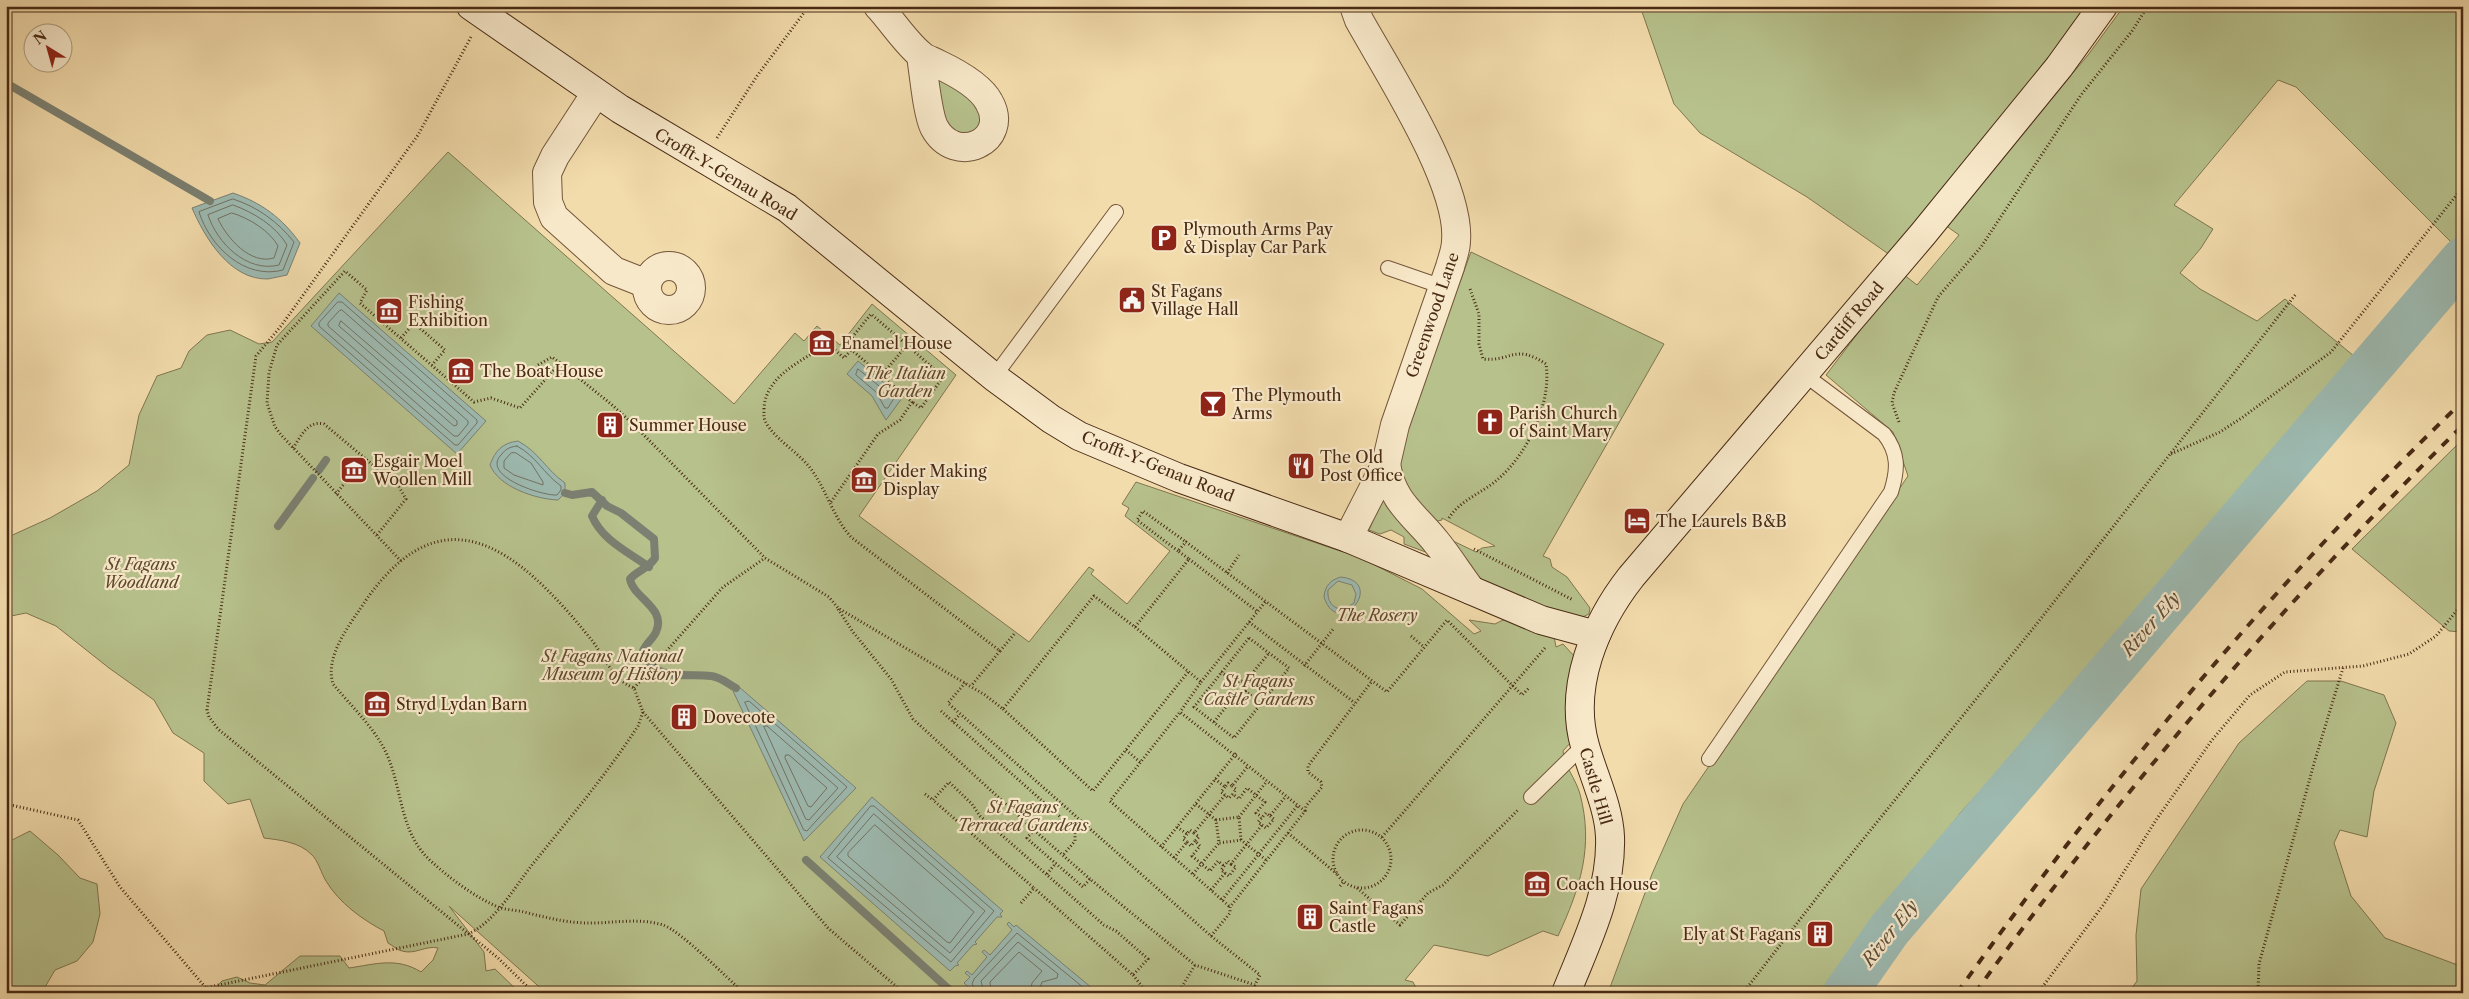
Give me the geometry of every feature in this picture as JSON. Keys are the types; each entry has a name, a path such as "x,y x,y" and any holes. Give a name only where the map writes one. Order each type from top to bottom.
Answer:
{"street":[{"path":"878,6 921,56"},
{"name":"Greenwood Lane","path":"1348,538 1386,464 1394,425 1446,277 1456,242 1456,223 1444,182 1426,142 1359,20 1354,6"},
{"name":"Cardiff Road","path":"1596,635 1608,609 1631,577 1805,374 2059,67 2103,6"},
{"name":"Crofft-Y-Genau Road","path":"478,10 596,93 786,208 994,377 1051,419 1099,446 1179,478 1348,538 1541,620 1596,635"},
{"path":"596,93 555,156 547,173 548,202 554,217 614,271 647,284"},
{"name":"Greenwood Lane","path":"1386,464 1388,479 1404,508 1432,538 1471,590"},
{"name":"Castle Hill","path":"1566,993 1598,912 1610,859 1610,835 1584,745 1580,704 1584,673 1596,635"}],"lane":[{"path":"994,377 1116,212"},
{"path":"1388,268 1446,277"},
{"path":"1709,759 1891,492 1897,473 1896,457 1888,439 1805,374"},
{"path":"1531,797 1584,745"}],"path":[{"path":"714,143 757,76 809,6"},
{"path":"1888,439 1897,428 1899,420 1892,403 1894,392 1938,297 1981,247 2075,103 2132,31 2148,6"},
{"path":"478,10 418,135 281,326 256,356 207,710 209,718 218,729 468,934 534,993"},
{"path":"2170,454 2220,432 2331,352 2463,187"},
{"path":"400,561 274,427 267,403 266,389 273,357 282,338 345,271 367,290 360,303 474,402 491,398 520,408 560,363"},
{"path":"1446,277 1470,289 1479,314 1479,344 1483,359 1491,360 1518,353 1532,355 1546,364 1548,378 1542,405 1528,444 1521,455 1497,480 1457,508 1447,521"},
{"path":"1744,993 1836,873 1936,751 2296,294"},
{"path":"871,314 943,377 921,408 851,350 846,345 871,314"},
{"path":"400,338 414,323 426,333 445,350 432,365"},
{"path":"882,376 907,345"},
{"path":"835,350 844,358 851,350"},
{"path":"816,351 788,368 776,380 765,398 764,418 768,427 810,467 831,502 839,524 851,537 1000,651"},
{"path":"538,364 552,357 560,363 633,424 765,558 829,597 853,632 891,679 913,719 1062,855 1195,965 1255,985 1260,975 1211,936 948,703 965,683"},
{"path":"831,502 875,437 900,420 912,402"},
{"path":"293,448 311,425 324,424 399,487 406,499 377,535"},
{"path":"1520,448 1521,455"},
{"path":"337,492 348,479"},
{"path":"1258,612 1137,520 1143,511 1387,692 1447,620 1522,695 1530,687"},
{"path":"744,993 665,926 652,922 584,923 550,919 499,907 470,892 431,861 418,846 406,824 388,757 380,743 333,684 330,675 332,662 349,627 366,599 400,561 414,551 447,538 476,541 492,547 507,556 557,600 592,640 617,679 634,688 643,712 828,928 904,993"},
{"path":"1178,551 1186,542"},
{"path":"1468,546 1578,603"},
{"path":"1227,573 1239,555"},
{"path":"634,688 722,587 765,558"},
{"path":"1135,627 1188,559"},
{"path":"1003,709 1094,596 1202,682"},
{"path":"1230,907 1110,801 1266,601"},
{"path":"2038,993 2104,904 2156,820 2207,748 2250,695 2285,672 2363,666 2409,654 2436,636 2461,608 2463,602"},
{"path":"838,608 971,686 1003,709 1093,791 1188,672"},
{"path":"1250,622 1304,666 1355,703"},
{"path":"1304,666 1334,628"},
{"path":"971,686 1015,633"},
{"path":"1410,636 1424,647"},
{"path":"1249,638 1289,668 1234,738 1194,707 1222,672 1249,638"},
{"path":"1160,649 1164,644"},
{"path":"1382,837 1546,646"},
{"path":"1245,682 1269,653"},
{"path":"2258,993 2262,955 2315,760 2343,668"},
{"path":"1222,672 1236,683"},
{"path":"1211,936 1230,913 1230,907 1322,787 1321,782 1308,772 1308,766 1372,681"},
{"path":"1236,683 1245,682"},
{"path":"1245,682 1247,686 1245,691"},
{"path":"1236,683 1235,689 1237,693"},
{"path":"1214,722 1237,693 1245,691"},
{"path":"1245,691 1261,703"},
{"path":"941,711 1075,830 1074,841 1062,855"},
{"path":"180,993 468,934 478,930 499,907 629,741 638,726 643,712"},
{"path":"1180,712 1236,753 1248,766 1305,811"},
{"path":"954,722 960,714"},
{"path":"1126,750 1140,762"},
{"path":"1161,847 1236,753"},
{"path":"1232,786 1248,766"},
{"path":"1215,779 1224,787"},
{"path":"1241,840 1240,817 1267,781"},
{"path":"933,800 948,782 972,804 980,816 1104,925 1116,931 1148,959 1133,975"},
{"path":"1228,783 1236,789 1229,798 1221,792 1224,787 1228,783"},
{"path":"1233,794 1238,799 1247,788 1265,802 1256,813 1262,817"},
{"path":"925,794 1133,975 1147,993"},
{"path":"1194,833 1225,795"},
{"path":"1270,816 1286,796"},
{"path":"1288,833 1344,881 1357,888 1400,925 1428,893 1443,885 1531,797"},
{"path":"6,804 78,820 120,887 206,988"},
{"path":"1196,804 1216,820 1219,843"},
{"path":"1222,900 1298,805"},
{"path":"1266,813 1274,819 1266,828 1258,822 1262,817 1266,813"},
{"path":"1216,820 1240,817"},
{"path":"1270,824 1278,829"},
{"path":"1232,864 1262,825"},
{"path":"1178,826 1187,834"},
{"path":"1337,874 1333,854 1343,837 1354,830 1363,829 1372,831 1382,837 1391,853 1390,868 1379,883 1357,888"},
{"path":"1034,830 1027,838 1056,864 1083,887 1090,879"},
{"path":"1190,830 1199,837 1191,846 1183,839 1187,834 1190,830"},
{"path":"1192,874 1219,843 1241,840 1266,860"},
{"path":"1195,841 1200,846 1192,856 1210,872 1218,861 1224,866"},
{"path":"1174,858 1187,842"},
{"path":"1228,861 1236,867 1228,876 1221,870 1224,866 1228,861"},
{"path":"1047,874 1056,864"},
{"path":"1232,872 1239,878"},
{"path":"1211,890 1225,873"},
{"path":"1340,886 1344,881"},
{"path":"1021,903 1034,888"},
{"path":"1178,993 1195,965"}],"green space":[{"path":"1640,6 2086,6 2036,76 1890,255 1807,197 1700,133 1674,104"},
{"path":"2124,6 2463,6 2463,254 2296,87 2278,80 2174,205 2213,229 2201,248 2180,273 2200,289 2257,321 2285,299 2366,366 1962,811 1872,924 1843,964 1830,993 1608,993 1652,874 1683,804 1908,476 1893,432 1826,375 1903,274 1917,285 1959,235 1945,225 2088,55"},
{"path":"935,75 983,107 984,128 959,137 942,119"},
{"name":"St Fagans National Museum of History","path":"448,152 734,404 795,333 804,341 817,326 840,345 872,304 956,375 859,516 1029,642 1089,567 1094,570 1091,574 1127,604 1170,551 1125,516 1129,508 1122,504 1136,482 1361,558 1422,589 1474,634 1481,631 1469,620 1495,624 1503,620 1514,620 1482,592 1451,540 1476,552 1482,548 1495,546 1442,518 1442,520 1433,522 1400,483 1400,445 1471,252 1664,344 1543,556 1550,559 1552,567 1567,577 1590,608 1589,614 1553,631 1556,647 1563,644 1575,657 1566,711 1571,742 1563,751 1580,794 1586,832 1585,850 1578,884 1558,936 1543,931 1488,956 1434,945 1405,980 1413,982 1418,992 1422,993 546,993 449,906 484,952 486,971 495,969 520,993 211,993 222,981 237,977 250,983 265,985 300,956 340,956 349,968 386,963 403,964 421,972 433,960 438,948 434,947 407,952 398,950 388,943 384,931 360,916 331,889 311,854 295,844 264,838 250,799 228,804 204,781 204,753 173,733 154,700 109,668 56,626 26,613 6,617 6,538 50,518 97,491 129,465 139,415 157,376 181,368 189,351 207,335 230,330 259,344 272,342"},
{"path":"2463,439 2463,632 2449,631 2352,549"},
{"path":"1383,498 1431,554 1404,544 1404,537 1391,530 1380,534 1369,530"},
{"path":"2307,681 2341,681 2384,695 2396,723 2374,791 2367,837 2340,830 2334,843 2351,896 2385,938 2463,967 2463,993 2128,993 2137,981 2136,935 2141,889 2239,743"},
{"path":"30,831 58,855 80,878 97,884 100,914 93,942 77,961 55,970 45,987 27,993 6,993 6,843"}],"water":[{"path":"233,193 271,212 300,243 287,275 268,279 242,273 221,255 204,232 192,208"},
{"path":"339,293 486,421 457,454 311,326"},
{"path":"858,361 902,398 886,420 872,396 847,374"},
{"path":"518,441 532,451 565,483 565,493 558,500 539,497 519,490 501,480 495,473 490,465 494,456 503,446"},
{"path":"1341,577 1354,581 1360,588 1360,597 1355,605 1348,611 1339,613 1331,609 1324,597 1329,584","holes":["1338,581 1352,585 1356,594 1354,603 1343,610 1333,606 1329,601 1328,590"]},
{"path":"738,686 856,788 804,841 733,691"},
{"path":"872,797 1003,911 1000,914 1002,917 997,917 975,942 977,944 973,945 957,963 959,965 950,971 820,857"},
{"path":"1009,922 1014,927 1016,925 1098,993 1062,993 1054,989 1046,993 975,993 964,983 970,977 965,973 967,971 972,975 987,957 982,952 984,950 990,955 1012,930 1007,924"}],"waterway":[{"path":"6,83 210,201"},
{"name":"River Ely","path":"1845,993 1889,930 2463,259"},
{"path":"319,470 326,460"},
{"path":"278,526 313,478"},
{"path":"565,493 572,495 592,492 607,506 621,513 654,539 655,558 649,565 630,579 632,586 657,616 656,632 643,651 654,668 672,674 715,677 736,688"},
{"path":"602,500 592,516 596,524 616,545 649,567"},
{"path":"806,860 953,993"}],"railway":[{"path":"1957,993 2073,836 2196,685 2326,540 2463,401"},
{"path":"1975,993 2088,843 2207,699 2332,559 2463,425"}],"place":[{"name":"Plymouth Arms Pay & Display Car Park","path":"1164,238"},
{"name":"St Fagans Village Hall","path":"1132,300"},
{"name":"Fishing Exhibition","path":"389,311"},
{"name":"Enamel House","path":"822,343"},
{"name":"The Boat House","path":"461,371"},
{"name":"The Plymouth Arms","path":"1213,404"},
{"name":"Parish Church of Saint Mary","path":"1490,422"},
{"name":"Summer House","path":"610,425"},
{"name":"The Old Post Office","path":"1301,466"},
{"name":"Esgair Moel Woollen Mill","path":"354,470"},
{"name":"Cider Making Display","path":"864,480"},
{"name":"The Laurels B&B","path":"1637,521"},
{"name":"Stryd Lydan Barn","path":"377,704"},
{"name":"Dovecote","path":"684,717"},
{"name":"Coach House","path":"1537,884"},
{"name":"Saint Fagans Castle","path":"1310,917"},
{"name":"Ely at St Fagans","path":"1820,934"}],"park label":[{"name":"The Italian Garden","path":"905,382"},
{"name":"St Fagans Woodland","path":"141,573"},
{"name":"The Rosery","path":"1377,615"},
{"name":"St Fagans Castle Gardens","path":"1259,690"},
{"name":"St Fagans Terraced Gardens","path":"1023,816"}]}
